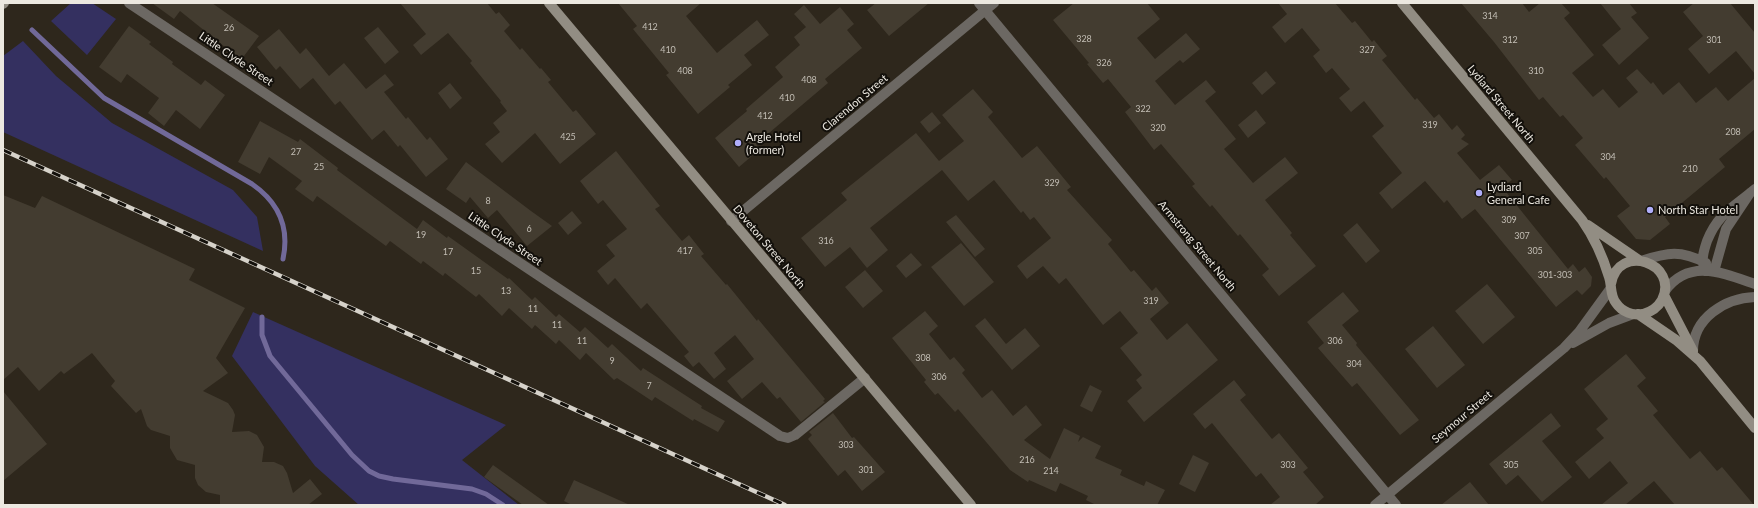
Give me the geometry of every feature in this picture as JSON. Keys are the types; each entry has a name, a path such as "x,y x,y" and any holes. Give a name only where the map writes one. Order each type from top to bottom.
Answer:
{"street":[{"name":"Little Clyde Street","path":"129,3 780,436 788,438 795,436 865,378"},
{"name":"Doveton Street North","path":"549,3 971,505"},
{"name":"Clarendon Street","path":"731,221 982,6 994,3"},
{"name":"Lydiard Street North","path":"1402,3 1582,220 1594,240 1611,286"},
{"name":"Armstrong Street North","path":"982,6 1396,505"},
{"path":"1705,271 1702,261 1716,222 1730,207 1752,191"},
{"path":"1719,270 1726,229 1752,191"},
{"name":"Lydiard Street North","path":"1582,220 1605,238 1640,260"},
{"path":"1700,361 1676,340 1635,314 1624,310 1616,303 1611,286 1614,275 1622,266 1630,262 1676,253 1686,254 1719,270 1755,284"},
{"path":"1640,260 1652,264 1659,271 1664,280 1664,293 1693,351 1755,428"},
{"path":"1635,314 1646,313 1654,309 1660,302 1664,293 1679,276 1688,272 1719,270"},
{"name":"Seymour Street","path":"1375,505 1564,348 1579,332 1611,286"},
{"path":"1693,351 1694,339 1698,329 1709,315 1732,302 1755,297"},
{"name":"Seymour Street","path":"1564,348 1610,323 1635,314"}],"shaded area":[{"path":"71,3 92,3 116,19 87,55 51,21"},
{"path":"23,41 56,76 112,123 233,190 257,217 263,251 3,132 3,56"},
{"path":"253,312 506,425 462,460 519,505 359,505 315,466 232,356"}],"building":[{"path":"152,3 212,3 259,36 241,60 180,11 174,19"},
{"path":"400,3 487,3 496,14 499,12 510,25 504,31 520,50 522,48 540,69 541,68 551,80 548,82 573,112 576,110 596,134 560,164 535,133 502,163 485,144 500,132 493,123 507,111 500,102 501,101 470,63 472,61 448,33 421,55 413,45 426,34"},
{"path":"618,3 701,3 686,16 717,53 757,20 769,35 744,55 752,65 728,85 730,87 698,114 666,75 669,73 633,29 637,26"},
{"path":"876,3 929,3 889,36 867,10"},
{"path":"1074,3 1147,3 1160,19 1137,38 1155,59 1186,33 1200,49 1183,63 1180,60 1155,81 1175,105 1206,80 1216,92 1205,101 1236,139 1224,149 1253,183 1285,157 1298,173 1265,200 1292,233 1290,235 1316,266 1279,296 1262,275 1269,269 1240,234 1238,236 1212,205 1210,207 1192,186 1195,184 1161,144 1154,150 1125,112 1131,107 1108,79 1103,83 1087,64 1089,63 1053,20"},
{"path":"1278,3 1335,3 1352,23 1355,21 1372,42 1374,40 1387,56 1382,60 1415,100 1417,98 1434,118 1439,114 1452,130 1457,125 1465,135 1461,139 1469,144 1457,153 1480,180 1499,165 1512,180 1502,187 1568,269 1573,264 1579,272 1585,267 1592,277 1591,286 1582,295 1577,290 1556,307 1475,209 1462,219 1447,200 1444,203 1425,181 1392,209 1379,193 1402,173 1372,136 1384,126 1364,101 1351,112 1339,98 1350,89 1332,68 1326,73 1313,56 1320,50 1302,28 1285,43 1272,27 1287,14"},
{"path":"1461,3 1522,3 1529,12 1540,3 1561,3 1570,13 1564,18 1594,55 1572,73 1593,97 1603,89 1619,108 1638,92 1626,78 1637,69 1651,84 1653,82 1663,95 1679,82 1696,103 1716,87 1728,101 1755,78 1755,129 1719,159 1725,167 1665,217 1670,224 1650,240 1636,239 1617,216 1630,206 1606,177 1604,179 1575,145 1583,138 1563,115 1560,117 1543,97 1539,100 1494,42"},
{"path":"1600,3 1629,3 1637,13 1631,17 1649,38 1619,65 1602,45 1621,29"},
{"path":"1694,3 1730,3 1755,33 1755,74 1736,51 1709,74 1688,49 1703,36 1683,12"},
{"path":"804,5 820,24 840,7 854,24 847,30 862,48 825,79 828,83 756,144 760,149 739,167 715,138 747,111 746,109 783,77 775,67 800,45 794,37 806,27 794,14"},
{"path":"129,26 151,42 149,44 173,62 172,64 201,85 205,80 225,95 200,129 176,110 164,126 148,113 159,98 127,74 121,83 99,67"},
{"path":"378,27 399,52 385,64 364,38"},
{"path":"279,29 300,54 306,48 329,76 344,63 366,89 385,74 394,85 384,92 406,119 408,117 427,140 430,137 448,159 426,177 400,145 398,147 384,130 372,140 340,101 335,105 313,78 300,89 280,66 276,70 257,47"},
{"path":"1266,71 1276,83 1262,95 1252,83"},
{"path":"450,83 462,98 450,109 438,93"},
{"path":"973,89 993,112 988,117 1022,158 1037,146 1071,187 1067,190 1112,240 1108,244 1131,272 1134,270 1152,291 1156,287 1169,303 1150,319 1167,340 1187,323 1218,360 1144,422 1127,401 1142,388 1136,380 1142,375 1120,348 1138,333 1120,311 1103,325 1066,278 1059,284 1043,266 1027,279 1017,266 1051,238 1034,217 1030,220 1023,211 1021,213 994,180 968,201 942,170 870,228 888,250 867,268 850,247 825,267 801,238 847,200 841,193 916,133 939,161 964,141 942,115"},
{"path":"1256,110 1266,123 1248,138 1238,125"},
{"path":"932,112 941,123 929,133 920,122"},
{"path":"260,121 298,142 300,139 338,168 337,170 417,229 423,220 447,238 448,236 508,279 509,278 532,300 535,297 556,317 559,314 580,332 585,327 608,348 612,344 641,371 643,368 702,406 701,408 725,421 718,432 694,419 693,421 655,397 652,401 617,378 614,380 586,353 580,360 559,340 556,344 535,325 532,329 509,308 502,316 479,294 476,297 445,273 443,276 423,261 421,264 390,241 386,246 317,196 313,202 295,189 302,181 269,157 260,174 238,162"},
{"path":"616,151 660,206 655,209 682,241 689,235 704,254 701,256 726,285 727,284 757,321 758,319 825,399 823,401 825,402 801,422 780,397 777,399 762,382 742,399 727,381 754,359 735,335 714,353 726,369 714,379 699,362 693,367 684,356 689,352 647,303 641,309 615,278 608,285 597,271 615,256 606,245 627,229 603,200 598,204 580,181"},
{"path":"466,162 552,226 527,246 497,210 488,218 470,197 466,203 446,189"},
{"path":"3,195 35,208 42,196 195,269 189,280 245,308 216,358 228,373 203,391 228,403 233,410 235,415 232,432 249,431 257,435 264,447 262,462 274,462 283,466 287,473 293,493 310,479 322,494 308,505 220,505 220,495 206,492 198,485 195,478 195,465 177,460 170,448 170,436 151,430 147,426 141,409 136,413 111,386 115,381 92,353 64,374 61,371 39,391 18,367 3,380"},
{"path":"572,211 582,223 568,235 558,223"},
{"path":"956,215 985,249 975,257 946,222"},
{"path":"1357,223 1380,251 1366,263 1343,235"},
{"path":"961,243 994,282 964,306 931,267"},
{"path":"911,253 922,265 906,278 896,266"},
{"path":"865,270 883,291 863,308 845,287"},
{"path":"1487,284 1515,317 1483,344 1455,311"},
{"path":"1343,292 1359,311 1342,325 1357,343 1356,345 1419,420 1400,435 1357,383 1352,387 1318,348 1324,343 1307,322"},
{"path":"925,311 938,326 929,334 950,360 954,357 965,370 962,373 982,398 992,390 1013,416 1026,405 1042,425 1024,440 1050,459 1064,428 1080,436 1078,442 1083,437 1101,446 1095,458 1122,470 1120,475 1144,486 1146,481 1165,490 1157,505 1096,505 1086,500 1088,496 1060,483 1056,492 1029,480 1028,482 1010,470 958,409 955,412 938,393 935,395 924,382 926,380 892,338"},
{"path":"985,318 1006,344 1025,328 1040,346 1012,370 975,326"},
{"path":"1433,326 1465,365 1437,388 1405,349"},
{"path":"1626,354 1646,378 1637,386 1658,411 1653,415 1690,459 1700,451 1717,471 1722,467 1754,505 1675,505 1654,481 1625,505 1601,505 1628,483 1610,461 1589,479 1575,462 1604,438 1596,429 1608,419 1584,389"},
{"path":"1234,380 1246,395 1240,400 1272,439 1279,433 1308,468 1303,472 1324,497 1315,505 1270,505 1280,497 1261,473 1256,477 1212,423 1205,429 1193,414"},
{"path":"1090,385 1102,391 1092,412 1080,406"},
{"path":"3,391 47,444 3,481"},
{"path":"833,413 852,438 854,437 885,472 862,491 845,470 838,476 808,439 812,435 809,432"},
{"path":"1551,413 1561,426 1542,441 1572,477 1542,502 1518,475 1506,485 1489,464"},
{"path":"1193,455 1209,463 1195,492 1179,484"},
{"path":"493,465 549,505 523,505 484,477"},
{"path":"574,480 630,505 572,505 564,501"},
{"path":"1470,482 1489,505 1441,505"}],"waterway":[{"path":"32,30 104,98 252,184 261,191 269,199 280,216 285,236 283,259"},
{"path":"262,317 262,335 270,356 352,455 369,471 379,476 393,479 472,489 486,494 503,505"}],"railway":[{"path":"3,150 785,505"}],"place":[{"name":"Argle Hotel (former)","path":"738,143"},
{"name":"Lydiard General Cafe","path":"1479,193"},
{"name":"North Star Hotel","path":"1650,210"}]}
